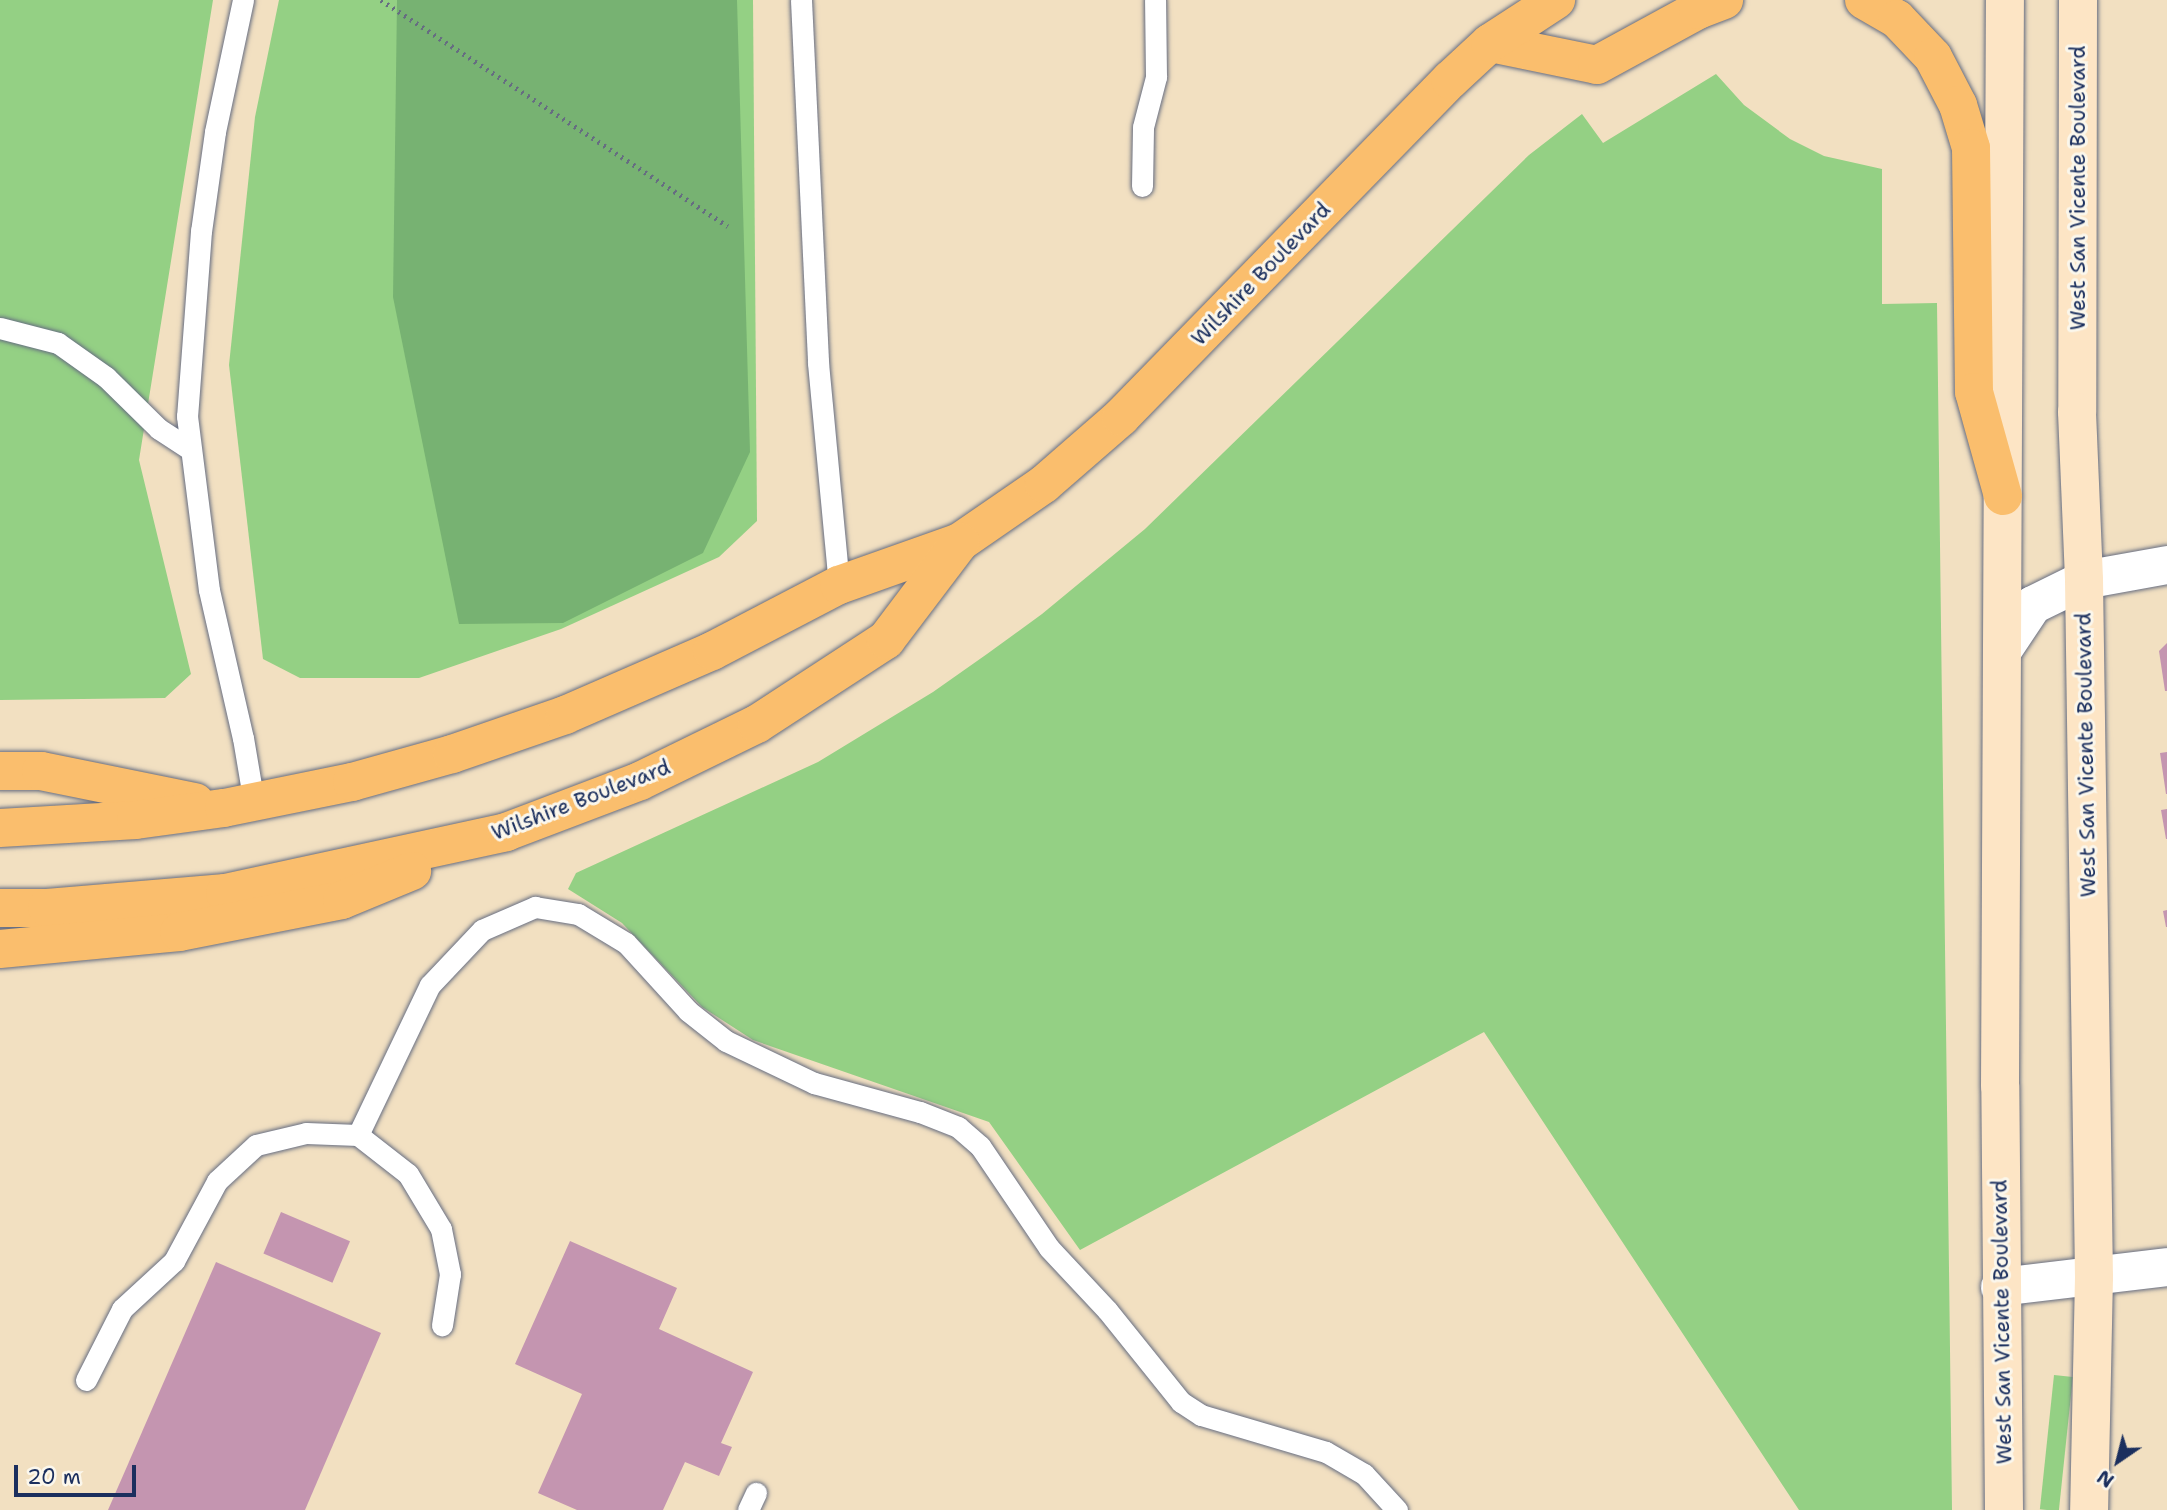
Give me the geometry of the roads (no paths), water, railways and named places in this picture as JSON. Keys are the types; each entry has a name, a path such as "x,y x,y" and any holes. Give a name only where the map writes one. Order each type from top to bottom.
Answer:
{"main road":[{"name":"Wilshire Boulevard","path":"0,828 136,820 239,806 352,782 452,754 565,715 712,651 839,585 960,542 1044,484 1121,417 1450,80 1490,43 1556,0"},
{"path":"1490,43 1597,65 1698,10 1724,0"},
{"path":"1864,0 1897,19 1933,57 1958,105 1971,148 1973,392 2003,496"},
{"name":"West San Vicente Boulevard","path":"2004,1510 2000,1287 2005,0"},
{"name":"West San Vicente Boulevard","path":"2078,0 2077,412 2084,580 2094,1277 2089,1510"},
{"name":"Wilshire Boulevard","path":"0,908 47,908 225,893 506,832 640,781 757,724 886,640 960,542"},
{"path":"0,771 41,771 239,806"},
{"path":"0,949 179,932 342,900 506,832"}],"street":[{"path":"2003,650 2033,605 2084,580 2167,565"},
{"path":"2000,1287 2167,1267"}],"lane":[{"path":"239,806 243,738 209,590 187,416 201,230 215,132 243,0"},
{"path":"801,0 818,363 839,585"},
{"path":"1142,186 1143,127 1156,77 1155,0"},
{"path":"0,328 58,343 106,377 159,429 190,449"},
{"path":"358,1135 430,985 482,930 536,907 578,914 626,943 688,1012 726,1041 814,1083 920,1112 958,1127 980,1146 1049,1248 1107,1310 1181,1402 1201,1415 1326,1451 1364,1474 1397,1510"},
{"path":"86,1380 122,1309 174,1262 217,1181 256,1145 306,1133 358,1135 408,1174 441,1229 450,1274 442,1325"}]}
